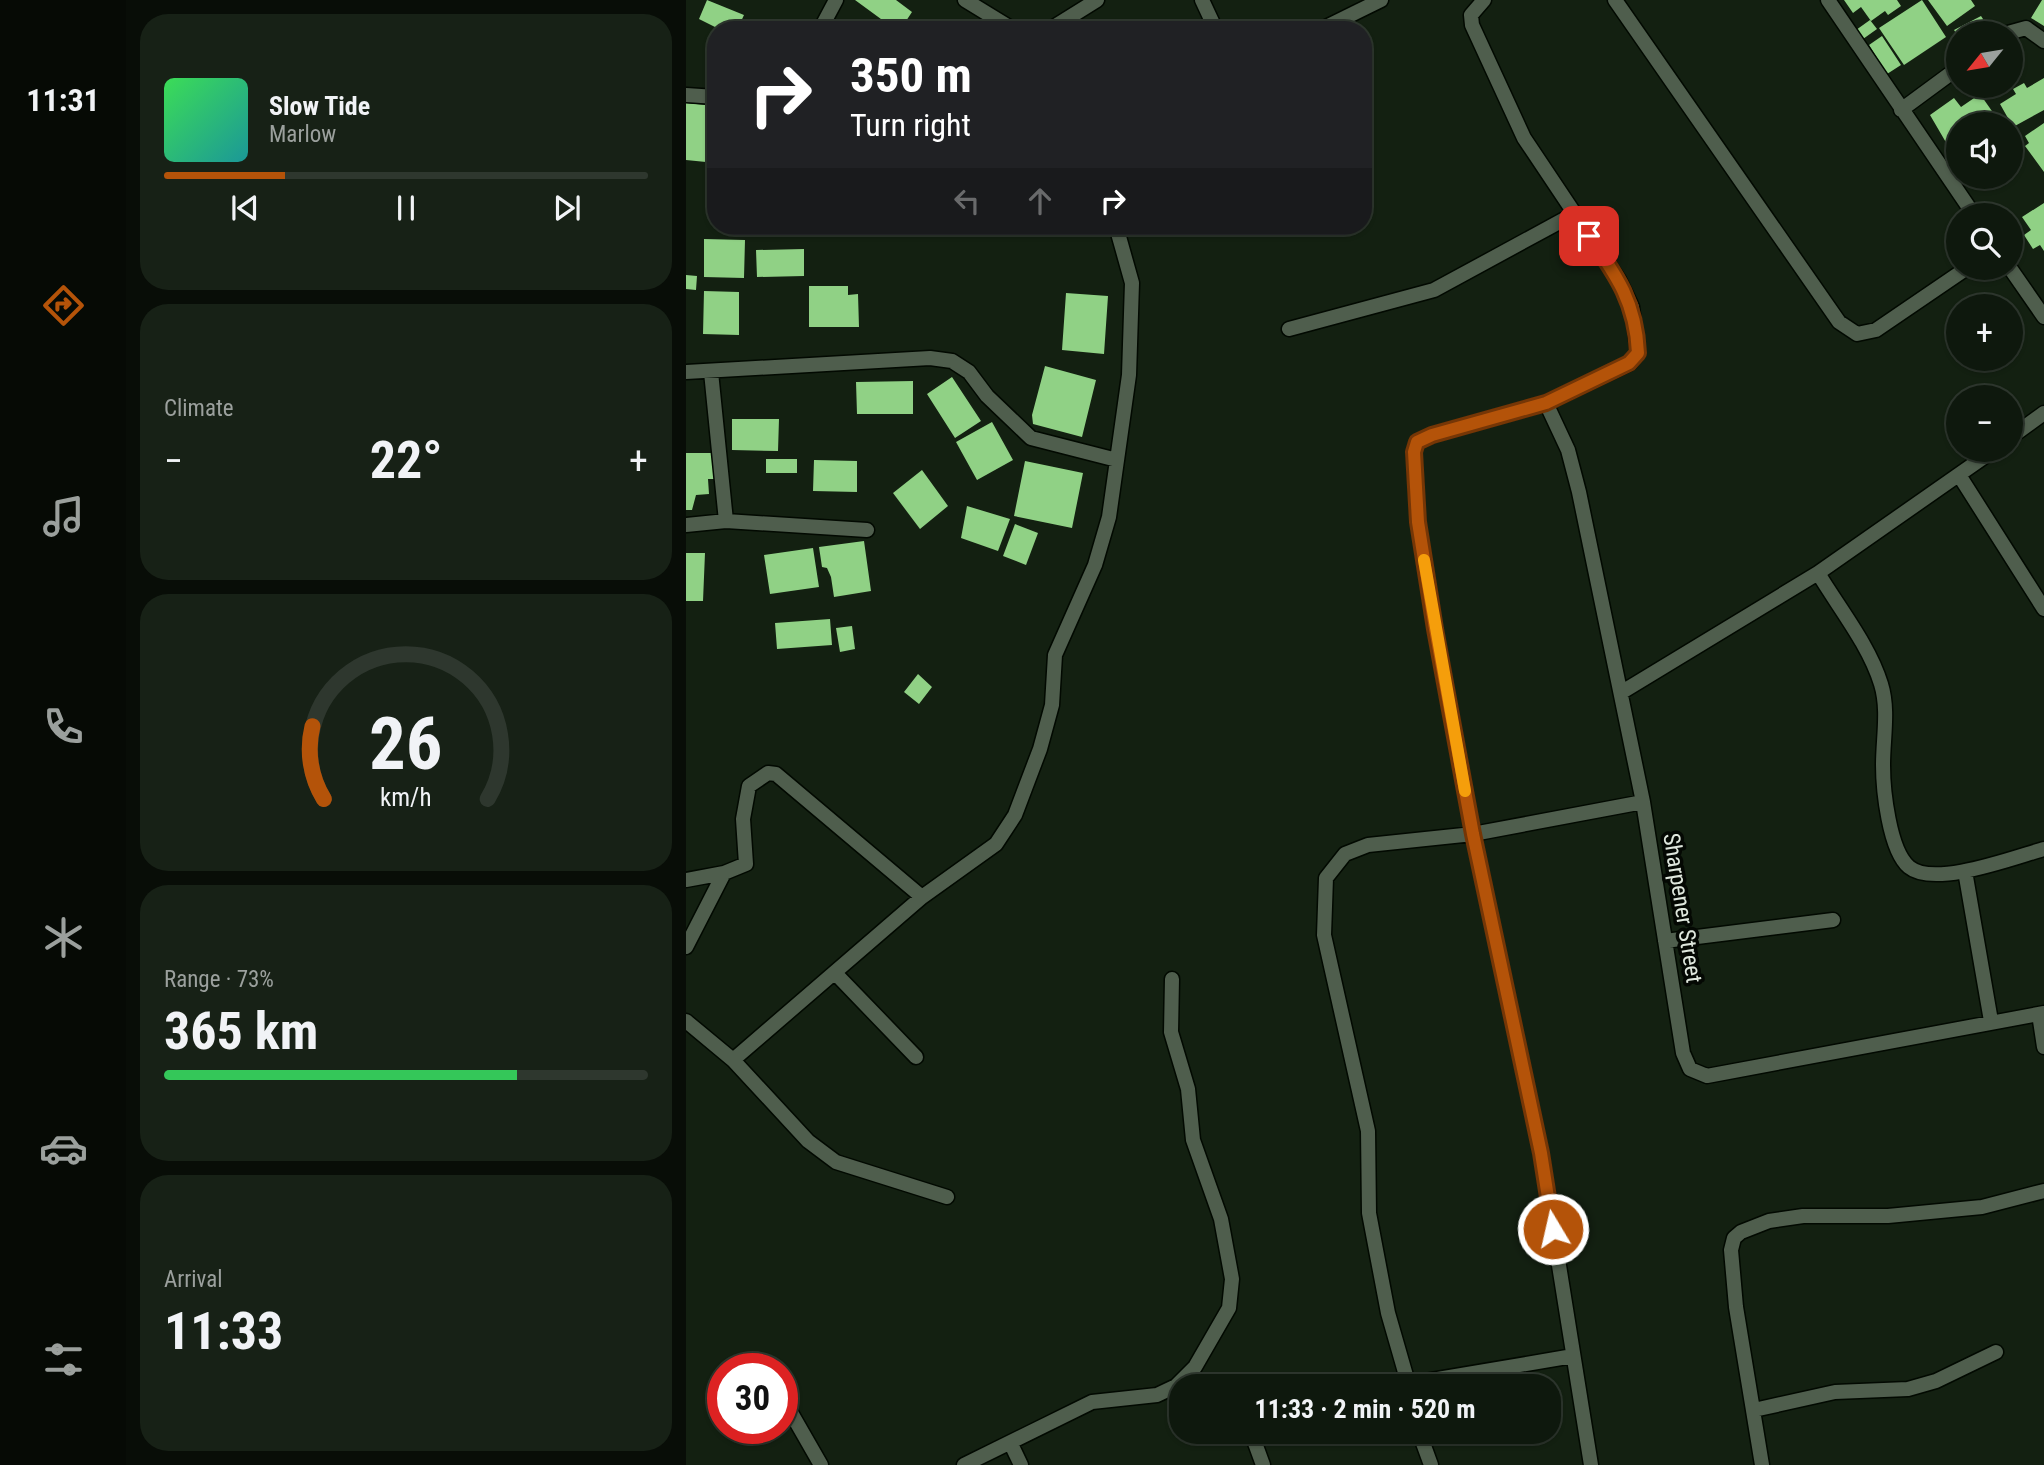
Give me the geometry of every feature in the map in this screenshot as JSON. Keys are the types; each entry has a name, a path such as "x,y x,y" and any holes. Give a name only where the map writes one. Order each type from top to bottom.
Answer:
{"street":[{"path":"825,21 836,0"},
{"path":"965,0 999,21"},
{"path":"1063,21 1097,0"},
{"path":"1202,0 1212,21"},
{"path":"1338,21 1381,0"},
{"path":"1484,0 1471,15 1472,25 1524,138 1619,280 1632,307 1638,353 1629,363 1546,403 1432,435 1417,442 1414,452 1418,522 1473,834 1541,1153 1591,1465"},
{"path":"1615,0 1839,322 1857,334 1876,330 1949,280"},
{"path":"1828,0 1966,203"},
{"path":"2023,29 2026,28 2044,41"},
{"path":"1900,110 1946,77"},
{"path":"686,95 707,96"},
{"path":"1289,329 1434,290 1574,214"},
{"path":"733,1060 836,974 922,897 996,844 1015,815 1040,749 1052,705 1055,655 1096,565 1109,517 1129,375 1132,283 1119,235"},
{"path":"2018,280 2044,317"},
{"path":"686,372 930,358 952,361 968,372 987,396 1031,438 1117,460"},
{"path":"711,372 726,521"},
{"name":"Sharpener Street","path":"1546,403 1568,450 1579,492 1622,692 1643,802 1683,1052 1690,1069 1707,1076 1991,1021 2042,1014"},
{"path":"2023,428 2044,413"},
{"path":"1622,692 1818,573 1977,462"},
{"path":"1959,475 2044,609"},
{"path":"686,525 726,521 867,530"},
{"path":"1818,573 1861,643 1881,684 1885,712 1885,805 1899,853 1909,867 1928,873 1965,871 2044,849"},
{"path":"686,880 724,873 743,866 748,860 743,818 749,786 768,773 776,774 922,897"},
{"path":"1406,1374 1388,1313 1369,1213 1368,1131 1324,935 1326,878 1345,854 1368,845 1473,834 1643,802"},
{"path":"1965,871 1991,1021"},
{"path":"686,947 724,873"},
{"path":"1665,941 1833,920"},
{"path":"836,974 916,1057"},
{"path":"1172,979 1171,1032 1188,1089 1193,1140 1221,1219 1232,1279 1229,1308 1195,1367 1188,1374"},
{"path":"2042,1014 2044,1047"},
{"path":"686,1021 733,1060 808,1141 836,1162 947,1197"},
{"path":"1762,1465 1736,1307 1731,1250 1734,1238 1741,1232 1769,1221 1803,1216 1888,1216 1982,1207 2044,1191"},
{"path":"1754,1410 1835,1392 1908,1389 1936,1381 1996,1352"},
{"path":"1471,1374 1573,1356"},
{"path":"964,1465 1092,1402 1157,1395 1169,1389"},
{"path":"798,1425 821,1465"},
{"path":"1011,1444 1021,1465"},
{"path":"1255,1444 1263,1465"},
{"path":"1423,1444 1431,1465"}],"building":[{"path":"707,0 744,15 741,21 707,23 699,19"},
{"path":"855,0 896,0 912,12 906,21 884,21"},
{"path":"1844,0 1897,0 1901,6 1888,15 1885,11 1871,21 1861,7 1853,13"},
{"path":"1922,0 1946,37 1904,65 1879,28"},
{"path":"1928,0 1971,0 1975,6 1954,21 1946,21 1946,25"},
{"path":"2044,0 2044,26 2031,18"},
{"path":"1981,16 1984,21 1971,21"},
{"path":"1870,20 1877,29 1863,39 1856,30"},
{"path":"1882,36 1901,65 1887,74 1869,45"},
{"path":"2044,78 2044,110 2023,122 2023,112 2005,112 2000,104 2010,98 2023,98 2023,84 2027,88"},
{"path":"1954,98 1961,107 1974,98 1983,98 1993,112 1946,112 1946,142 1930,115"},
{"path":"686,103 707,105 707,162 686,160"},
{"path":"2044,123 2044,172 2025,146 2029,143 2025,136"},
{"path":"2044,203 2044,251 2040,245 2033,249 2024,235 2031,230 2023,216"},
{"path":"704,239 745,240 744,278 704,277"},
{"path":"804,249 804,276 757,277 756,250"},
{"path":"686,275 697,276 696,290 686,289"},
{"path":"809,286 848,286 848,295 858,294 859,327 809,327"},
{"path":"704,291 739,292 739,335 703,334"},
{"path":"1066,293 1108,296 1104,354 1062,350"},
{"path":"1045,366 1096,380 1082,437 1033,424 1032,415"},
{"path":"952,377 981,421 955,438 927,394"},
{"path":"913,381 913,414 857,414 856,382"},
{"path":"732,419 779,419 778,451 732,450"},
{"path":"992,422 1013,460 977,480 956,442"},
{"path":"686,453 714,453 714,479 708,479 709,494 696,495 692,510 686,510"},
{"path":"766,459 797,459 797,473 766,473"},
{"path":"814,460 857,461 857,492 813,491"},
{"path":"1025,461 1083,473 1072,528 1014,516"},
{"path":"922,470 948,506 920,529 893,493"},
{"path":"967,506 1010,519 998,551 961,538"},
{"path":"1015,524 1038,533 1026,565 1003,556"},
{"path":"864,541 871,591 834,597 831,577 827,568 822,567 819,547"},
{"path":"813,548 819,587 770,594 764,555"},
{"path":"686,553 705,553 703,601 686,601"},
{"path":"830,619 832,645 777,649 775,623"},
{"path":"852,626 855,649 840,652 836,628"},
{"path":"918,674 932,687 919,704 904,692"}],"slow traffic":[{"path":"1424,560 1465,791"}],"route":[{"path":"1553,1229 1541,1153 1473,834 1435,629 1418,522 1414,452 1417,442 1432,435 1546,403 1629,363 1638,353 1632,307 1619,280 1589,236"}]}
